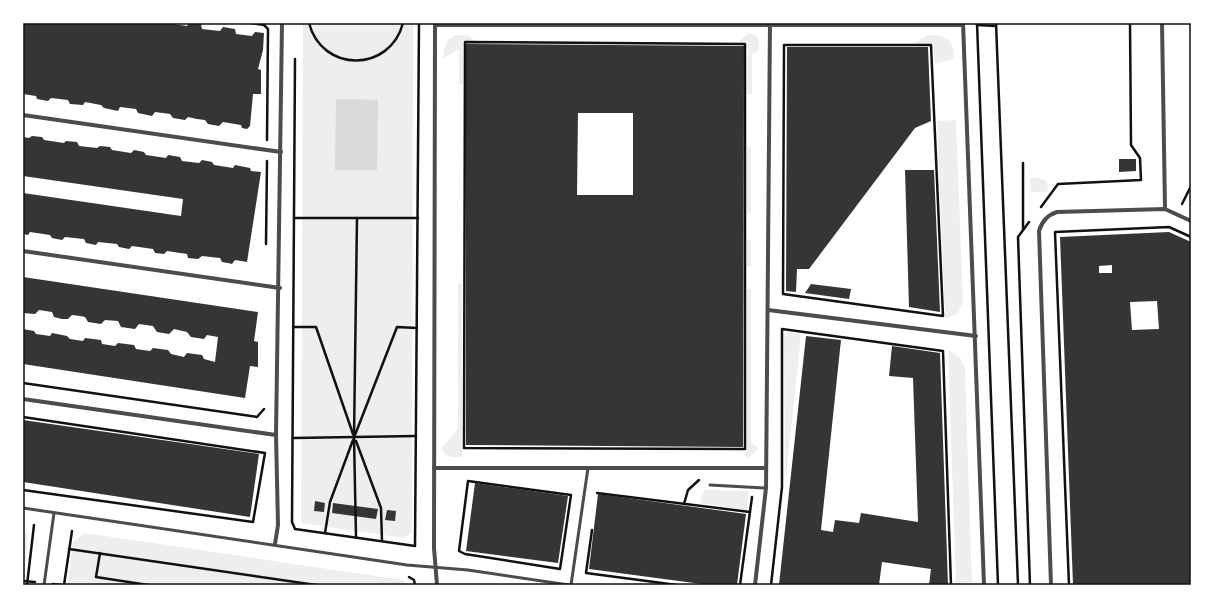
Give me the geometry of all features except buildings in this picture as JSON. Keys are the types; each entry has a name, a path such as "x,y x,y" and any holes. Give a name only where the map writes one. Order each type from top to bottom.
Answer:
{"street":[{"path":"275,544 278,525 276,435 280,288 282,23"},
{"path":"1162,23 1165,209"},
{"path":"438,585 434,548 435,24 963,24 976,336 984,585"},
{"path":"755,585 766,488 770,24"},
{"path":"23,115 281,152"},
{"path":"1051,585 1039,231 1045,218 1057,212 1165,209 1191,221"},
{"path":"23,251 280,288"},
{"path":"768,310 976,336"},
{"path":"23,399 276,435"},
{"path":"434,468 766,468"}],"lane":[{"path":"23,508 275,544 406,565 570,585 588,468"},
{"path":"710,485 766,488"},
{"path":"44,585 54,513"}],"path":[{"path":"309,23 317,40 326,51 343,59 357,61 371,58 388,49 399,34 403,23"},
{"path":"295,54 293,525 295,529 415,546 419,23"},
{"path":"1039,209 1058,184 1141,180 1140,158 1131,145 1130,23"},
{"path":"998,585 977,24 996,24 1018,585"},
{"path":"465,42 745,44 745,449 464,448 465,42"},
{"path":"784,45 931,45 943,316 783,294 784,45"},
{"path":"1023,163 1023,230"},
{"path":"294,218 418,218"},
{"path":"356,537 354,437 357,218"},
{"path":"1030,220 1018,237 1030,585"},
{"path":"1069,585 1055,232 1169,227 1191,237"},
{"path":"293,327 316,327 354,437 381,508 382,541"},
{"path":"324,533 330,502 397,327 417,328"},
{"path":"771,585 782,487 782,329 943,351 951,585"},
{"path":"23,417 264,453 253,522 23,490"},
{"path":"293,438 416,436"},
{"path":"684,504 688,490 692,484 702,479"},
{"path":"468,480 571,495 560,569 465,554 459,551 468,480"},
{"path":"740,585 753,487"},
{"path":"596,499 597,492 750,512"},
{"path":"27,585 34,525"},
{"path":"592,529 586,573 677,585"},
{"path":"64,585 72,531"},
{"path":"69,549 316,585"},
{"path":"100,553 96,577 148,585"},
{"path":"23,574 28,575"},
{"path":"409,577 414,580 415,585"}],"shaded area":[{"path":"303,23 413,23 412,532 404,538 301,523"},
{"path":"750,33 756,35 757,37 759,42 759,51 752,54 752,94 747,94 748,42 739,42"},
{"path":"457,35 468,35 475,41 463,41 463,84 459,84 459,49 443,59 444,48 447,41"},
{"path":"927,35 945,37 951,42 954,59 934,64 934,45 912,45"},
{"path":"336,99 378,100 377,170 335,170"},
{"path":"956,120 963,302 958,313 945,318 937,121"},
{"path":"747,147 751,147 751,213 747,213"},
{"path":"1030,178 1039,178 1047,181 1048,192 1031,192"},
{"path":"747,240 751,240 751,266 747,266"},
{"path":"458,284 462,284 462,457 452,457 445,454 442,448 458,429"},
{"path":"747,289 751,289 751,442 758,448 754,454 746,458"},
{"path":"787,332 801,334 785,487 784,335"},
{"path":"948,350 960,358 965,369 972,585 956,585"},
{"path":"706,490 749,491 747,510 700,503 702,494"},
{"path":"23,530 28,536 23,580"},
{"path":"85,533 402,580 407,585 68,585 73,542"}]}
